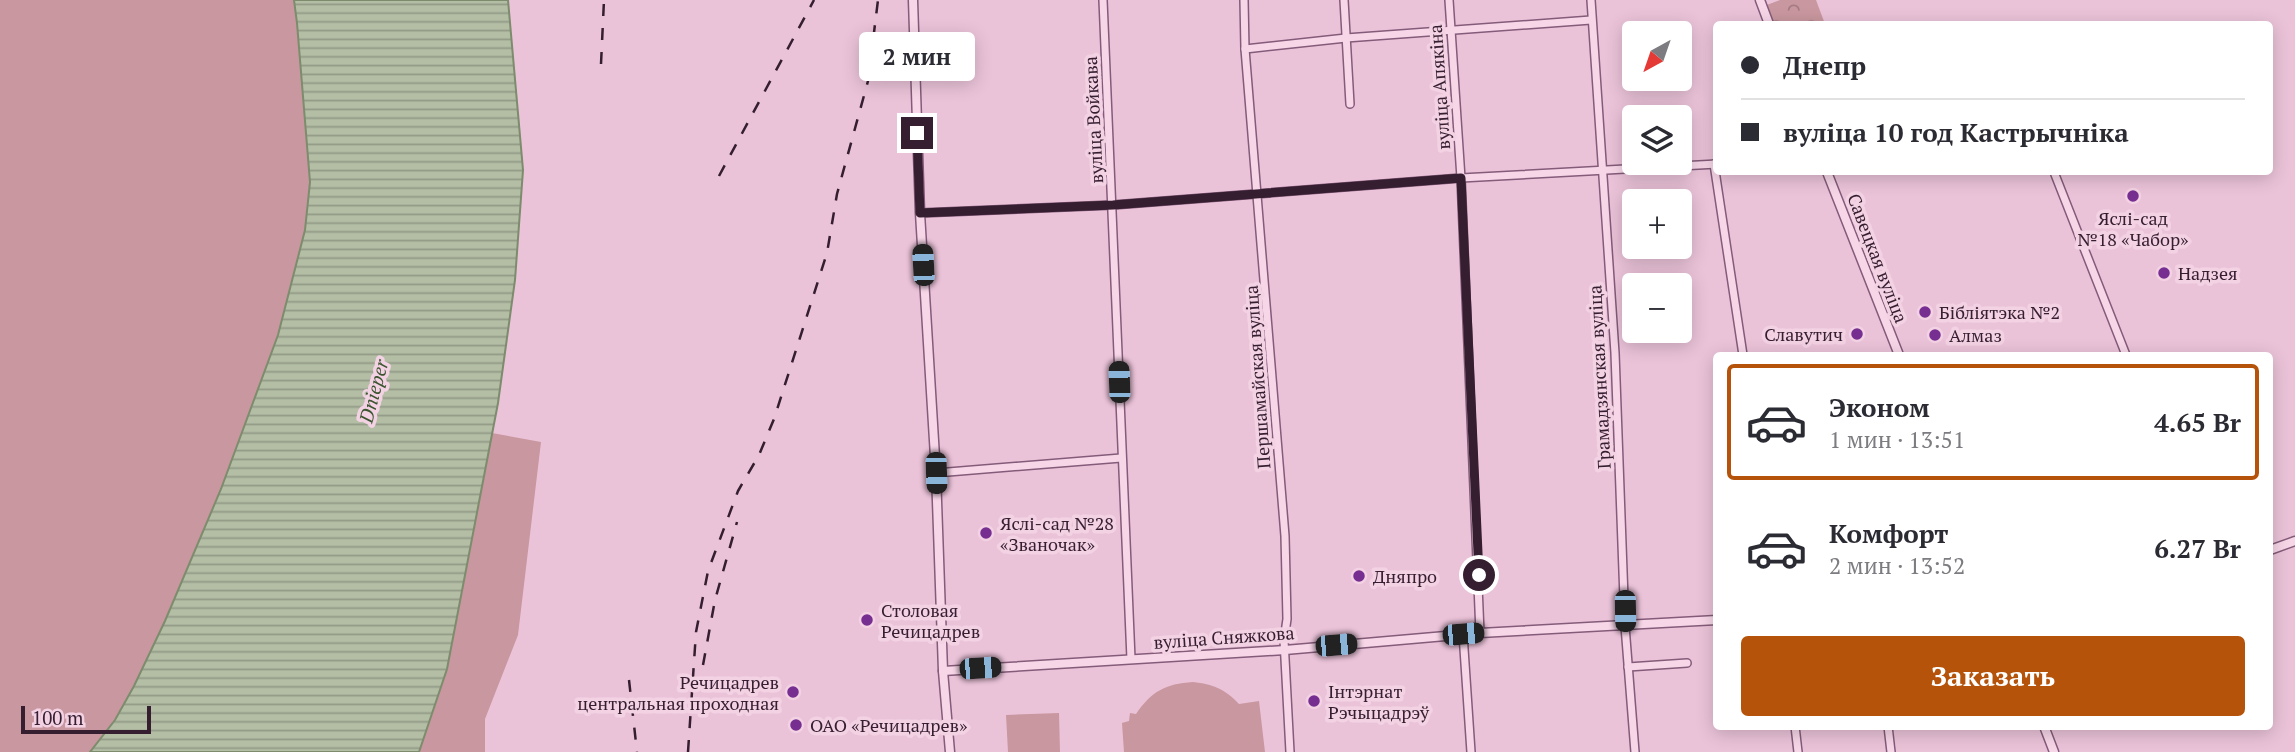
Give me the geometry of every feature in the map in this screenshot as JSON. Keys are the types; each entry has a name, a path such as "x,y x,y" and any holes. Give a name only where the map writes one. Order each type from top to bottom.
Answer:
{"street":[{"path":"913,0 920,213 936,473 943,671 950,752"},
{"name":"вуліца Войкава","path":"1103,0 1131,659"},
{"name":"Першамайская вуліца","path":"1244,0 1245,49 1285,537 1285,650 1290,752"},
{"path":"1344,0 1350,104"},
{"name":"вуліца Апякіна","path":"1449,0 1461,178 1480,633"},
{"name":"Грамадзянская вуліца","path":"1591,0 1615,352 1625,625 1635,752"},
{"path":"1759,0 1768,21"},
{"path":"1245,49 1346,38 1591,20"},
{"path":"920,213 1113,205 1461,178 1713,164"},
{"path":"1717,175 1743,352"},
{"name":"Савецкая вуліца","path":"1828,175 1898,352"},
{"path":"2055,175 2125,352"},
{"path":"936,473 1121,458"},
{"path":"2273,549 2295,541"},
{"name":"вуліца Сняжкова","path":"943,671 1285,650 1463,634 1713,620"},
{"path":"1463,634 1471,752"},
{"path":"1628,667 1688,663"},
{"path":"1795,730 1798,752"},
{"path":"1888,730 1891,752"},
{"path":"2046,730 2054,752"}],"green space":[{"path":"0,0 294,0 297,23 310,182 305,230 278,335 221,489 165,621 115,720 90,752 0,752"},
{"path":"1780,0 1816,0 1824,21 1770,21 1764,6"},
{"path":"492,433 541,442 518,635 485,719 485,752 419,752 447,669"},
{"path":"1193,682 1218,688 1239,704 1259,701 1265,752 1124,752 1122,723 1129,721 1130,713 1136,714 1160,690"},
{"path":"1059,713 1060,752 1008,752 1006,715"}],"water":[{"name":"Dnieper","path":"294,0 508,0 523,170 515,280 498,403 447,669 419,752 90,752 115,720 165,621 221,489 278,335 305,230 310,182"}],"railway":[{"path":"601,64 604,0"},
{"path":"719,176 814,0"},
{"path":"688,752 696,632 708,571 738,491 759,455 774,419 827,253 837,194 868,81 878,0"},
{"path":"703,665 715,600 737,522"},
{"path":"629,680 637,752"}],"place":[{"name":"Яслі-сад №18 «Чабор»","path":"2133,196"},
{"name":"Надзея","path":"2164,273"},
{"name":"Бібліятэка №2","path":"1925,312"},
{"name":"Славутич","path":"1857,334"},
{"name":"Алмаз","path":"1935,335"},
{"name":"Яслі-сад №28 «Званочак»","path":"986,533"},
{"name":"Дняпро","path":"1359,576"},
{"name":"Столовая Речицадрев","path":"867,620"},
{"name":"Речицадрев центральная проходная","path":"793,692"},
{"name":"Інтэрнат Рэчыцадрэў","path":"1314,701"},
{"name":"ОАО «Речицадрев»","path":"796,725"}],"route":[{"path":"917,133 920,213 1113,205 1461,178 1479,575"}]}
